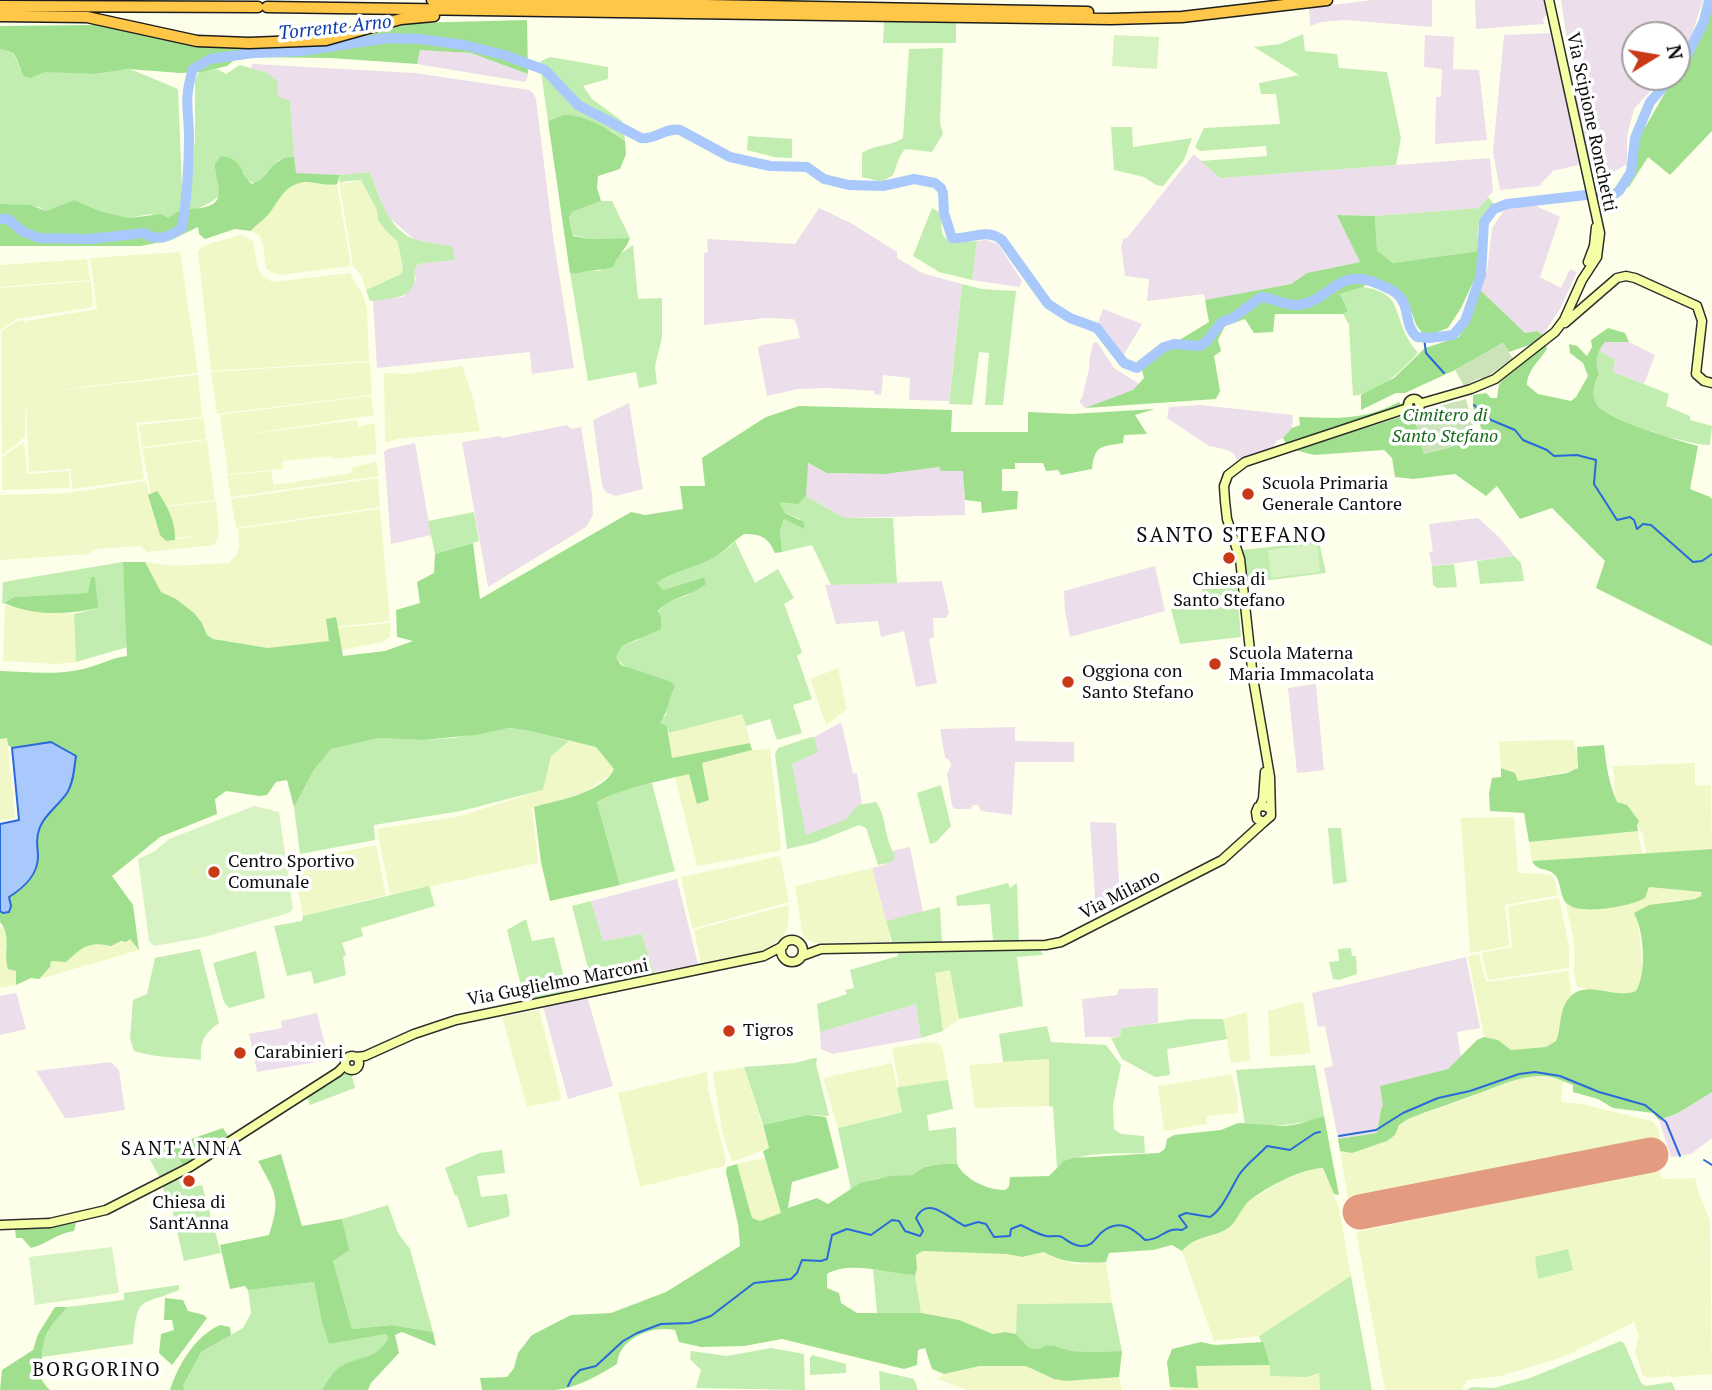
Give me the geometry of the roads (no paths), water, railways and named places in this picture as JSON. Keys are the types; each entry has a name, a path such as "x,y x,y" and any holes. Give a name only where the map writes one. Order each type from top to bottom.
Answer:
{"highway":[{"path":"432,0 1111,12 1181,10 1277,0"},
{"path":"656,0 687,4"},
{"path":"0,6 1111,19 1182,17 1327,0"},
{"path":"0,16 87,17 197,41 249,43 326,40 401,19 423,16 550,15 589,11"}],"street":[{"name":"Via Scipione Ronchetti","path":"1549,0 1600,233 1599,248 1592,267 1567,308"},
{"name":"Via Scipione Ronchetti","path":"1567,308 1591,255 1597,224"},
{"path":"1264,748 1264,792 1255,812 1264,822 1270,818 1270,777 1246,627 1240,559 1227,519 1224,486 1228,475 1236,468 1245,462 1408,408 1409,401 1413,399 1419,404 1483,384 1507,370 1617,278 1626,276 1693,303 1700,311 1702,321 1696,373 1704,381 1712,383"},
{"path":"1575,296 1577,301 1589,301"},
{"path":"1567,308 1579,310"},
{"path":"1560,327 1567,308"},
{"path":"1538,345 1567,308"},
{"path":"1260,806 1270,809"},
{"name":"Via Milano","path":"1244,840 1256,816"},
{"name":"Via Milano","path":"821,949 1046,945 1069,939 1207,867 1236,849 1264,822"},
{"path":"791,940 821,949 792,962 782,957 783,946 791,940"},
{"path":"800,944 802,956"},
{"name":"Via Guglielmo Marconi","path":"764,956 783,946"},
{"name":"Via Guglielmo Marconi","path":"0,1225 50,1223 106,1210 199,1162 338,1072 347,1067 356,1069 360,1059 414,1034 456,1020 764,956 782,957"}],"water":[{"path":"51,742 76,756 72,780 67,793 40,827 37,838 38,861 33,874 9,897 9,912 3,913 0,911 0,824 19,820 12,748"}],"waterway":[{"name":"Torrente Arno","path":"1691,48 1704,21 1709,0"},
{"name":"Torrente Arno","path":"0,219 8,219 22,231 39,238 88,239 144,233 159,238 168,236 182,228 184,217 189,158 187,109 193,69 210,59 253,53 302,51 388,38 420,39 464,45 504,55 545,70 578,105 641,138 680,130 730,157 770,166 807,167 824,179 849,185 883,186 914,179 935,183 943,193 944,213 952,238 990,234 1002,240 1048,304 1070,318 1097,328 1124,363 1137,368 1164,347 1174,344 1200,346 1222,322 1233,318 1261,297 1298,305 1318,298 1335,286 1353,279 1365,279 1397,294 1404,304 1410,327 1417,337 1453,335 1465,321 1481,275 1484,222 1494,209 1507,204 1586,195 1613,195 1619,191 1631,172 1635,138 1650,102 1660,91"},
{"path":"1424,338 1426,353 1444,373"},
{"path":"1474,405 1491,420 1515,430 1523,440 1547,450 1554,456 1577,455 1596,460 1594,484 1617,520 1630,517 1637,529 1643,524 1651,525 1693,562 1702,561 1712,554"},
{"path":"1339,1136 1376,1130 1403,1113 1438,1098 1470,1091 1519,1074 1535,1072 1560,1076 1599,1092 1645,1105 1666,1122 1680,1156"},
{"path":"568,1386 580,1370 596,1366 623,1341 637,1333 661,1324 690,1323 711,1316 754,1283 791,1279 797,1273 802,1260 827,1259 832,1235 847,1229 871,1235 892,1220 899,1221 905,1231 920,1236 923,1231 916,1218 921,1211 933,1208 965,1226 978,1222 986,1224 994,1237 1010,1236 1011,1229 1021,1225 1043,1235 1060,1236 1076,1245 1085,1246 1091,1244 1108,1228 1120,1225 1131,1229 1145,1240 1156,1238 1171,1230 1187,1227 1179,1216 1186,1213 1210,1217 1215,1213 1242,1171 1267,1146 1290,1150 1320,1132"},
{"path":"1704,1160 1712,1165"}],"place":[{"name":"Scuola Primaria Generale Cantore","path":"1248,494"},
{"name":"Chiesa di Santo Stefano","path":"1229,558"},
{"name":"Scuola Materna Maria Immacolata","path":"1215,664"},
{"name":"Oggiona con Santo Stefano","path":"1068,682"},
{"name":"Centro Sportivo Comunale","path":"214,872"},
{"name":"Tigros","path":"729,1031"},
{"name":"Carabinieri","path":"240,1053"},
{"name":"Chiesa di Sant'Anna","path":"189,1181"}],"district":[{"name":"SANTO STEFANO","path":"1232,536"},
{"name":"SANT'ANNA","path":"182,1150"},
{"name":"BORGORINO","path":"97,1371"}],"park label":[{"name":"Cimitero di Santo Stefano","path":"1445,426"}]}
